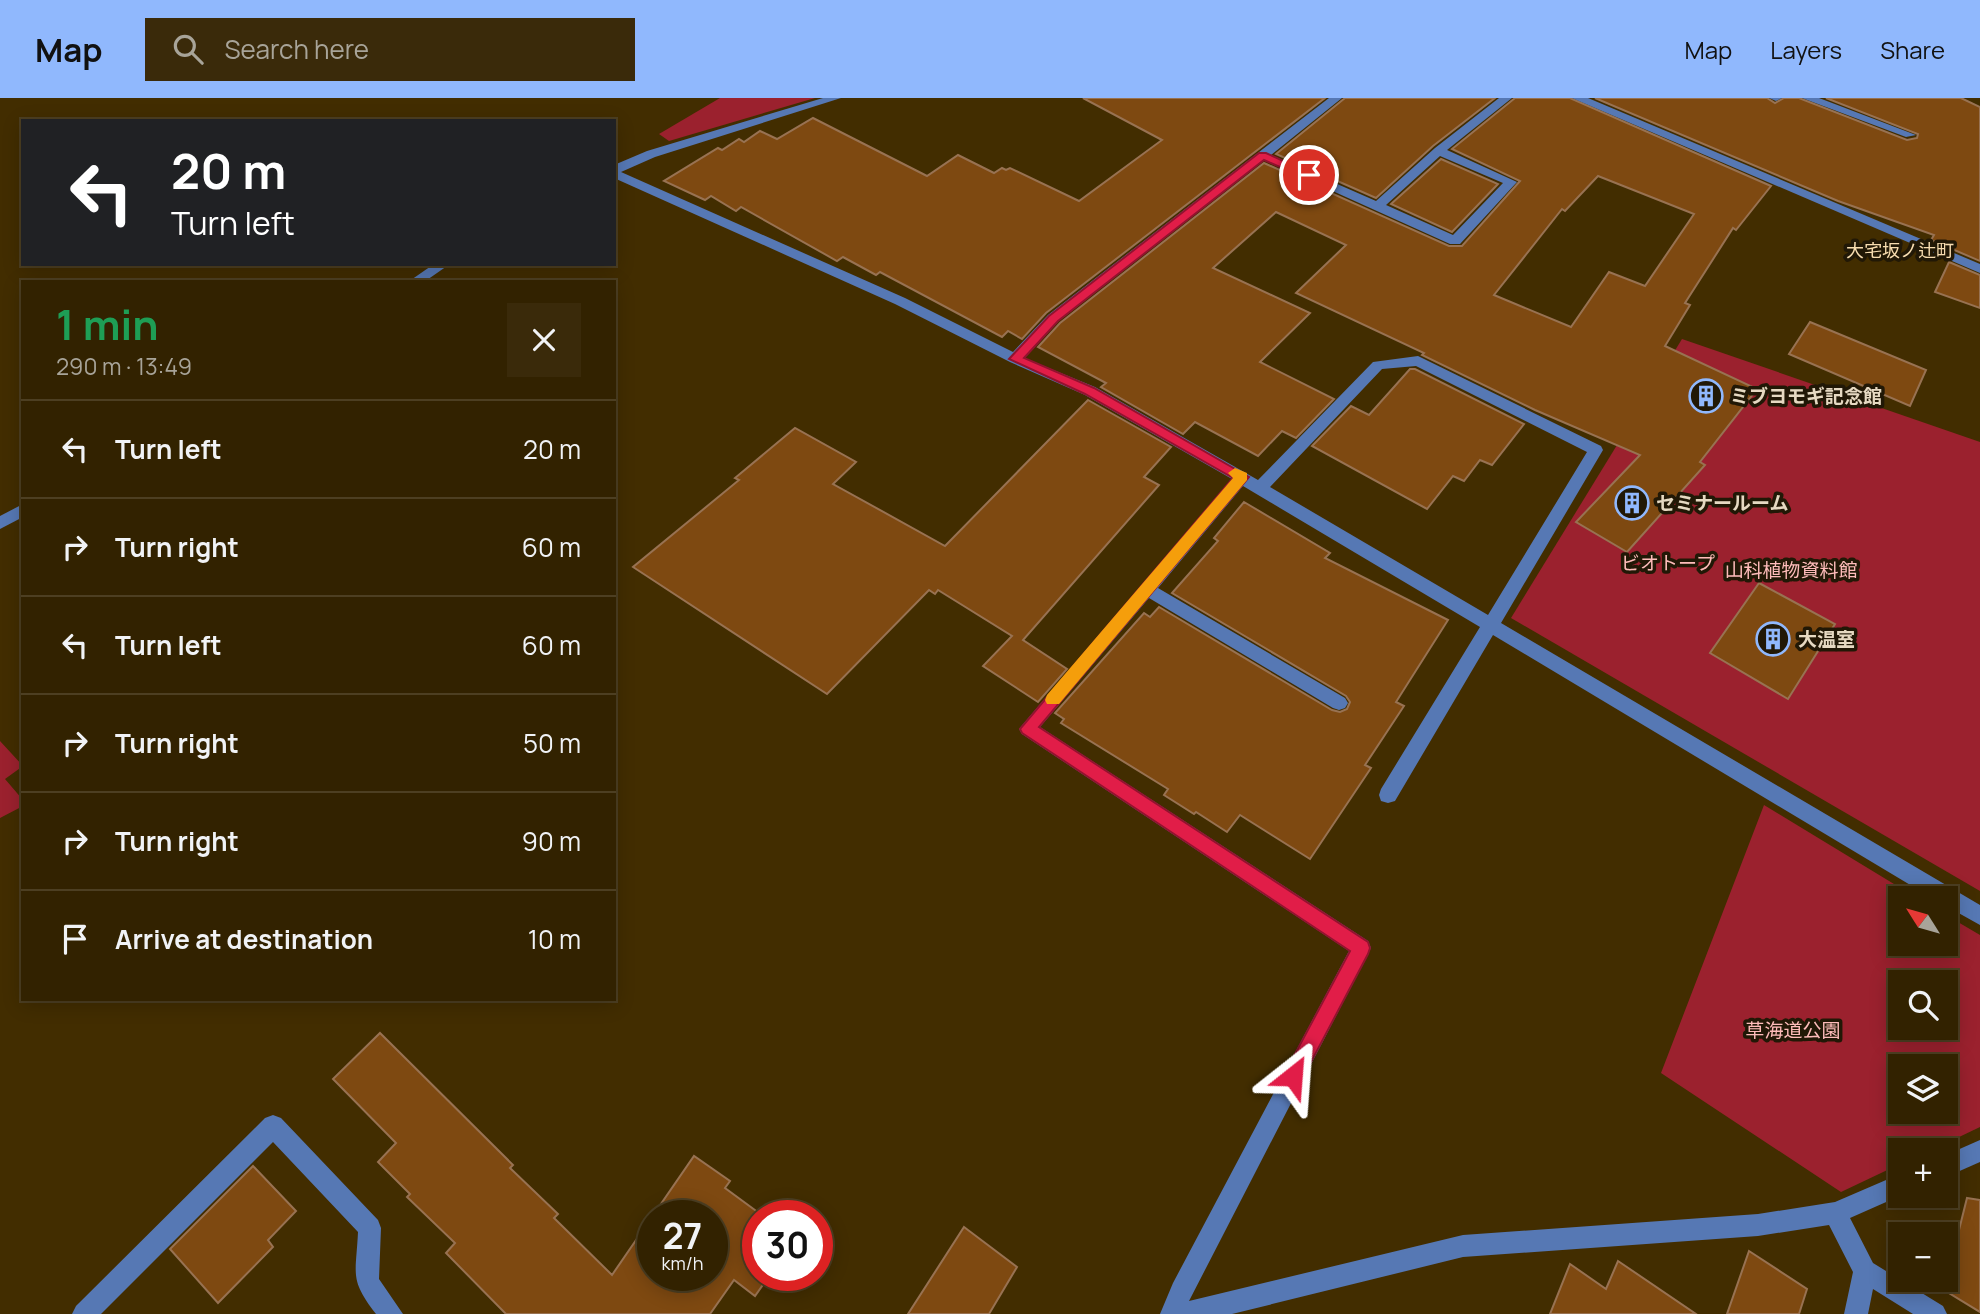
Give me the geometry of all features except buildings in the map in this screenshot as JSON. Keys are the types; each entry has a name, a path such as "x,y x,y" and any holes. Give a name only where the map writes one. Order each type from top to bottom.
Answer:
{"street":[{"path":"616,171 651,154 835,98"},
{"path":"1015,359 1054,318 1336,98"},
{"path":"1378,205 1439,151 1506,98"},
{"path":"1578,98 1980,269"},
{"path":"1808,98 1910,135"},
{"path":"1262,155 1455,241 1511,182 1439,151"},
{"path":"616,173 900,301 1015,359 1090,391 1242,477 1980,916"},
{"path":"417,280 440,266"},
{"path":"1260,488 1378,365 1418,361 1597,450 1388,795"},
{"path":"1172,1314 1181,1291 1361,948 1028,729 1242,477"},
{"path":"2,519 21,511"},
{"path":"1148,590 1339,703"},
{"path":"84,1314 273,1126 370,1228 367,1283 391,1314"},
{"path":"1958,1161 1980,1152"},
{"path":"1184,1314 1463,1246 1758,1225 1835,1213 1888,1190"},
{"path":"1835,1213 1866,1271 1934,1314"},
{"path":"1856,1314 1866,1271"}],"green space":[{"path":"720,98 815,98 669,141 659,134"},
{"name":"山科植物資料館","path":"1682,339 1980,442 1980,891 1511,618"},
{"path":"0,741 21,764 21,767 5,779 21,798 21,807 0,818"},
{"name":"草海道公園","path":"1764,805 1897,886 1888,886 1888,956 1958,956 1958,922 1980,935 1980,1127 1957,1138 1888,1138 1888,1170 1841,1192 1661,1073"}],"slow traffic":[{"path":"1053,700 1242,477 1235,473"}],"place":[{"name":"ミブヨモギ記念館","path":"1706,396"},
{"name":"セミナールーム","path":"1632,503"},
{"name":"大温室","path":"1773,639"}],"district":[{"name":"大宅坂ノ辻町","path":"1900,251"}],"route":[{"path":"1293,1076 1361,948 1028,729 1242,477 1090,391 1015,359 1054,318 1262,155 1309,175"}],"park label":[{"name":"ビオトープ","path":"1668,563"}]}
